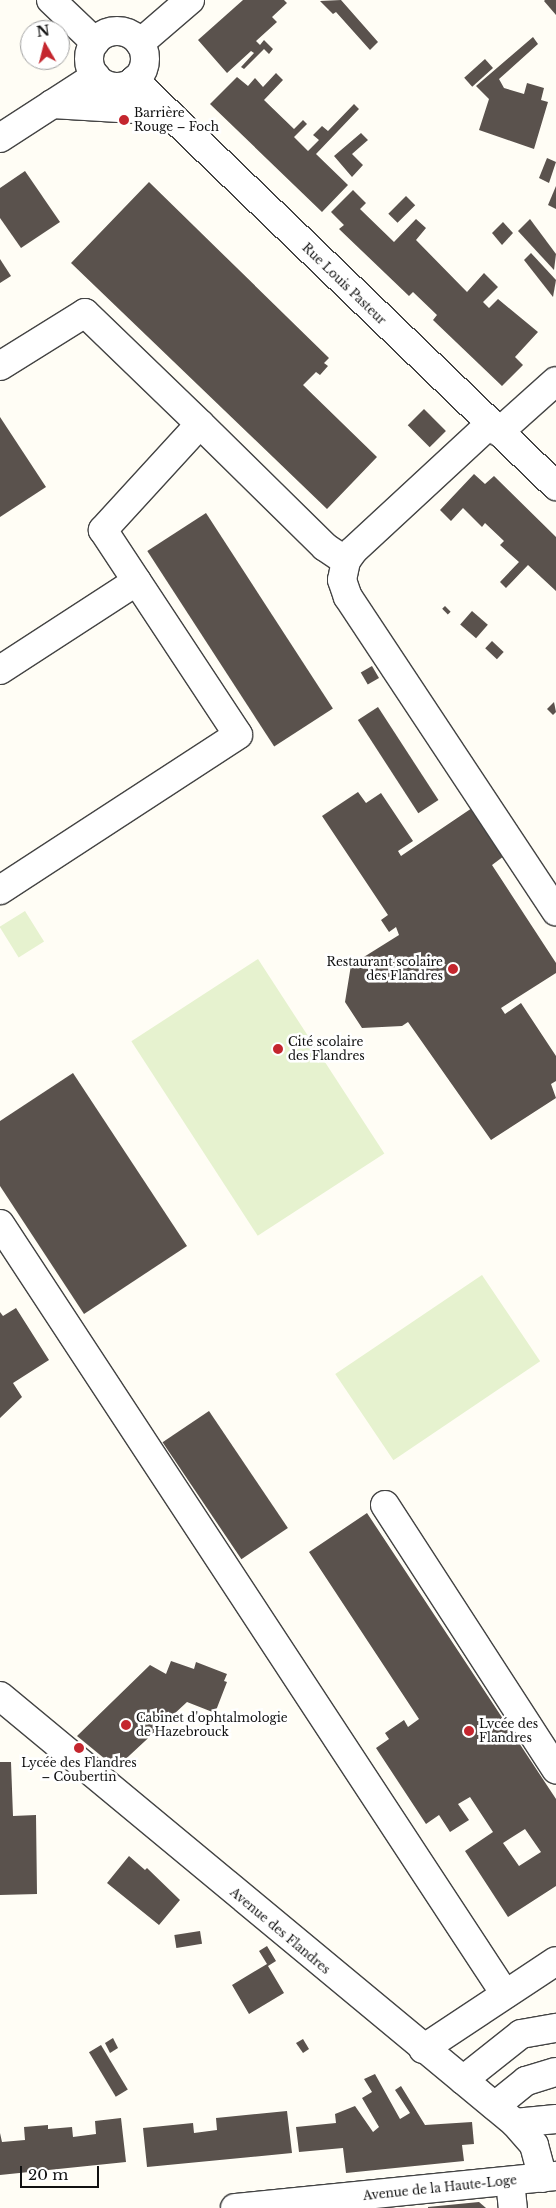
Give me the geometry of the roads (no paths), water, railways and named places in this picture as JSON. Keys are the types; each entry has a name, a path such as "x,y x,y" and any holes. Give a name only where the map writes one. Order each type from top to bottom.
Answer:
{"street":[{"path":"51,0 95,42"},
{"path":"140,43 190,0"},
{"path":"116,31 129,34 140,43 144,65 134,80 116,86 107,84 96,76 90,59 95,42 116,31"},
{"path":"0,138 96,76"},
{"name":"Rue Louis Pasteur","path":"134,80 556,486"},
{"path":"52,104 165,111"},
{"path":"0,366 85,313 325,547 346,561"},
{"path":"556,381 494,428 353,552 346,561 342,580 348,597 556,911"},
{"path":"0,890 238,735 103,530 200,424"},
{"path":"0,670 137,581"},
{"path":"0,1224 505,1994"},
{"path":"386,1505 556,1769"},
{"name":"Avenue des Flandres","path":"0,1696 423,2049 505,2115 534,2145 550,2177"},
{"path":"423,2049 556,1961"},
{"path":"463,2080 514,2037 526,2031 556,2028"},
{"path":"556,2072 526,2081 505,2115 556,2119"},
{"name":"Avenue de la Haute-Loge","path":"235,2208 550,2177"},
{"path":"510,2181 513,2208"}],"place":[{"name":"Barrière Rouge – Foch","path":"124,120"},
{"name":"Restaurant scolaire des Flandres","path":"453,969"},
{"name":"Cité scolaire des Flandres","path":"278,1049"},
{"name":"Cabinet d'ophtalmologie de Hazebrouck","path":"126,1725"},
{"name":"Lycée des Flandres","path":"469,1731"},
{"name":"Lycée des Flandres – Coubertin","path":"79,1748"}]}
